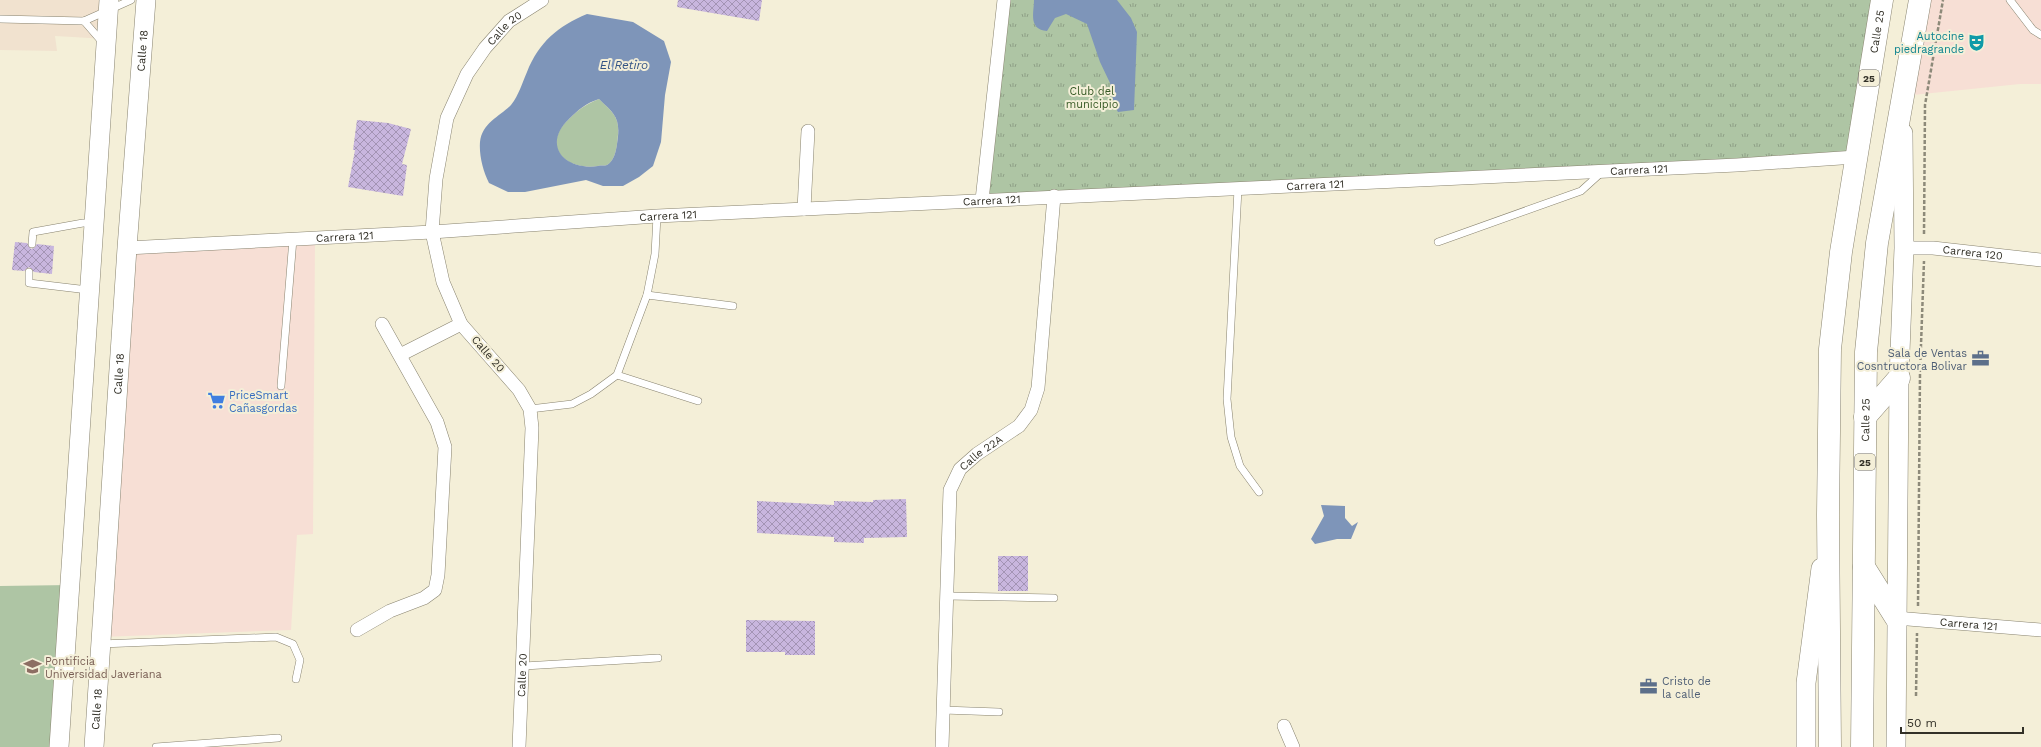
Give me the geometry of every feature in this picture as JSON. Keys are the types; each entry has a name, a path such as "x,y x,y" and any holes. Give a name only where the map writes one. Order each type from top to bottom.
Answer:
{"highway":[{"name":"Calle 25","path":"1830,747 1831,682 1828,515 1830,349 1841,252 1882,0"},
{"name":"Calle 25","path":"1862,747 1866,352 1877,244 1920,0"},
{"path":"1865,417 1899,378"},
{"path":"1864,567 1896,618"}],"main road":[{"name":"Calle 18","path":"94,747 127,248 146,0"},
{"path":"59,747 108,4"},
{"name":"Calle 25","path":"1896,747 1899,378 1904,248 1903,96"},
{"name":"Calle 25","path":"1806,747 1806,683 1828,515"}],"street":[{"name":"Calle 20","path":"519,747 524,666 532,428 530,409 519,390 461,324 443,282 432,232 436,179 447,118 464,81 485,48 509,21 542,0"},
{"path":"982,200 1004,0"},
{"path":"804,209 808,131"},
{"name":"Carrera 121","path":"127,248 432,232 657,216 1054,196 1602,172 1856,157"},
{"name":"Calle 22A","path":"942,747 950,490 960,469 977,454 1019,426 1031,410 1036,395 1054,196"},
{"name":"Carrera 120","path":"1904,248 1924,248 2041,260"},
{"path":"357,630 390,610 424,598 435,590 438,575 445,448 437,422 382,324"},
{"path":"400,355 461,324"},
{"name":"Carrera 121","path":"1896,618 2041,630"},
{"path":"1284,726 1293,747"}],"lane":[{"path":"0,19 84,21 108,4 131,0"},
{"path":"2010,0 2033,30 2041,35"},
{"path":"84,21 106,47"},
{"path":"1438,242 1581,191 1602,172"},
{"path":"1238,189 1227,399 1231,437 1240,466 1259,492"},
{"path":"530,409 572,404 591,394 617,375 647,295 655,254 657,216"},
{"path":"32,244 33,232 82,223 94,223"},
{"path":"281,386 293,239"},
{"path":"29,272 29,283 90,290"},
{"path":"647,295 733,306"},
{"path":"617,375 698,401"},
{"path":"946,596 1054,598"},
{"path":"101,644 276,637 293,644 300,660 296,679"},
{"path":"524,666 658,658"},
{"path":"943,710 999,712"},
{"path":"156,747 278,738"}],"path":[{"path":"1916,700 1925,105 1943,0"}],"shaded area":[{"path":"0,0 109,0 107,39 55,36 57,51 0,50"},
{"name":"Autocine piedragrande","path":"1920,0 2041,0 2041,84 2020,84 1903,96"},
{"name":"PriceSmart Cañasgordas","path":"315,238 313,534 297,535 291,630 101,637 127,248"}],"green space":[{"name":"Club del municipio","path":"1004,0 1882,0 1856,157 982,200"},
{"path":"599,99 610,109 618,123 617,147 614,156 606,165 586,167 576,165 567,160 561,154 557,147 557,138 561,129 572,116 586,105"},
{"name":"Pontificia Universidad Javeriana","path":"70,585 59,747 0,747 0,586"}],"water":[{"path":"1034,0 1117,0 1131,18 1137,32 1134,110 1118,112 1114,105 1110,83 1100,62 1087,24 1066,14 1055,18 1047,31 1041,30 1037,27 1033,20"},
{"name":"El Retiro","path":"587,14 633,22 664,41 671,62 665,95 661,142 653,166 639,177 623,186 603,186 586,180 525,192 508,192 489,183 481,158 481,135 492,120 514,101 537,52 558,30","holes":["599,99 616,118 618,123 616,150 611,161 606,165 586,167 576,165 567,160 557,147 557,138 561,129 572,116 586,105"]},
{"path":"1321,505 1345,506 1345,518 1352,526 1358,522 1351,539 1337,539 1315,544 1311,539 1324,516"}],"building":[{"path":"678,0 762,0 759,21 677,7"},
{"path":"357,120 388,123 411,129 402,164 407,165 403,196 348,187 355,150 353,150"},
{"path":"15,242 27,243 31,249 37,244 54,246 52,274 34,272 29,267 24,271 12,270"},
{"path":"906,499 907,537 864,538 864,543 834,542 834,537 757,533 757,501 834,505 834,501 873,502 873,500"},
{"path":"998,556 1028,556 1028,591 998,591"},
{"path":"746,620 815,621 815,655 785,655 785,652 746,652"}],"place":[{"name":"Autocine piedragrande","path":"1977,42"},
{"name":"Sala de Ventas Cosntructora Bolivar","path":"1980,359"},
{"name":"PriceSmart Cañasgordas","path":"216,401"},
{"name":"Pontificia Universidad Javeriana","path":"32,667"},
{"name":"Cristo de la calle","path":"1649,687"}]}
